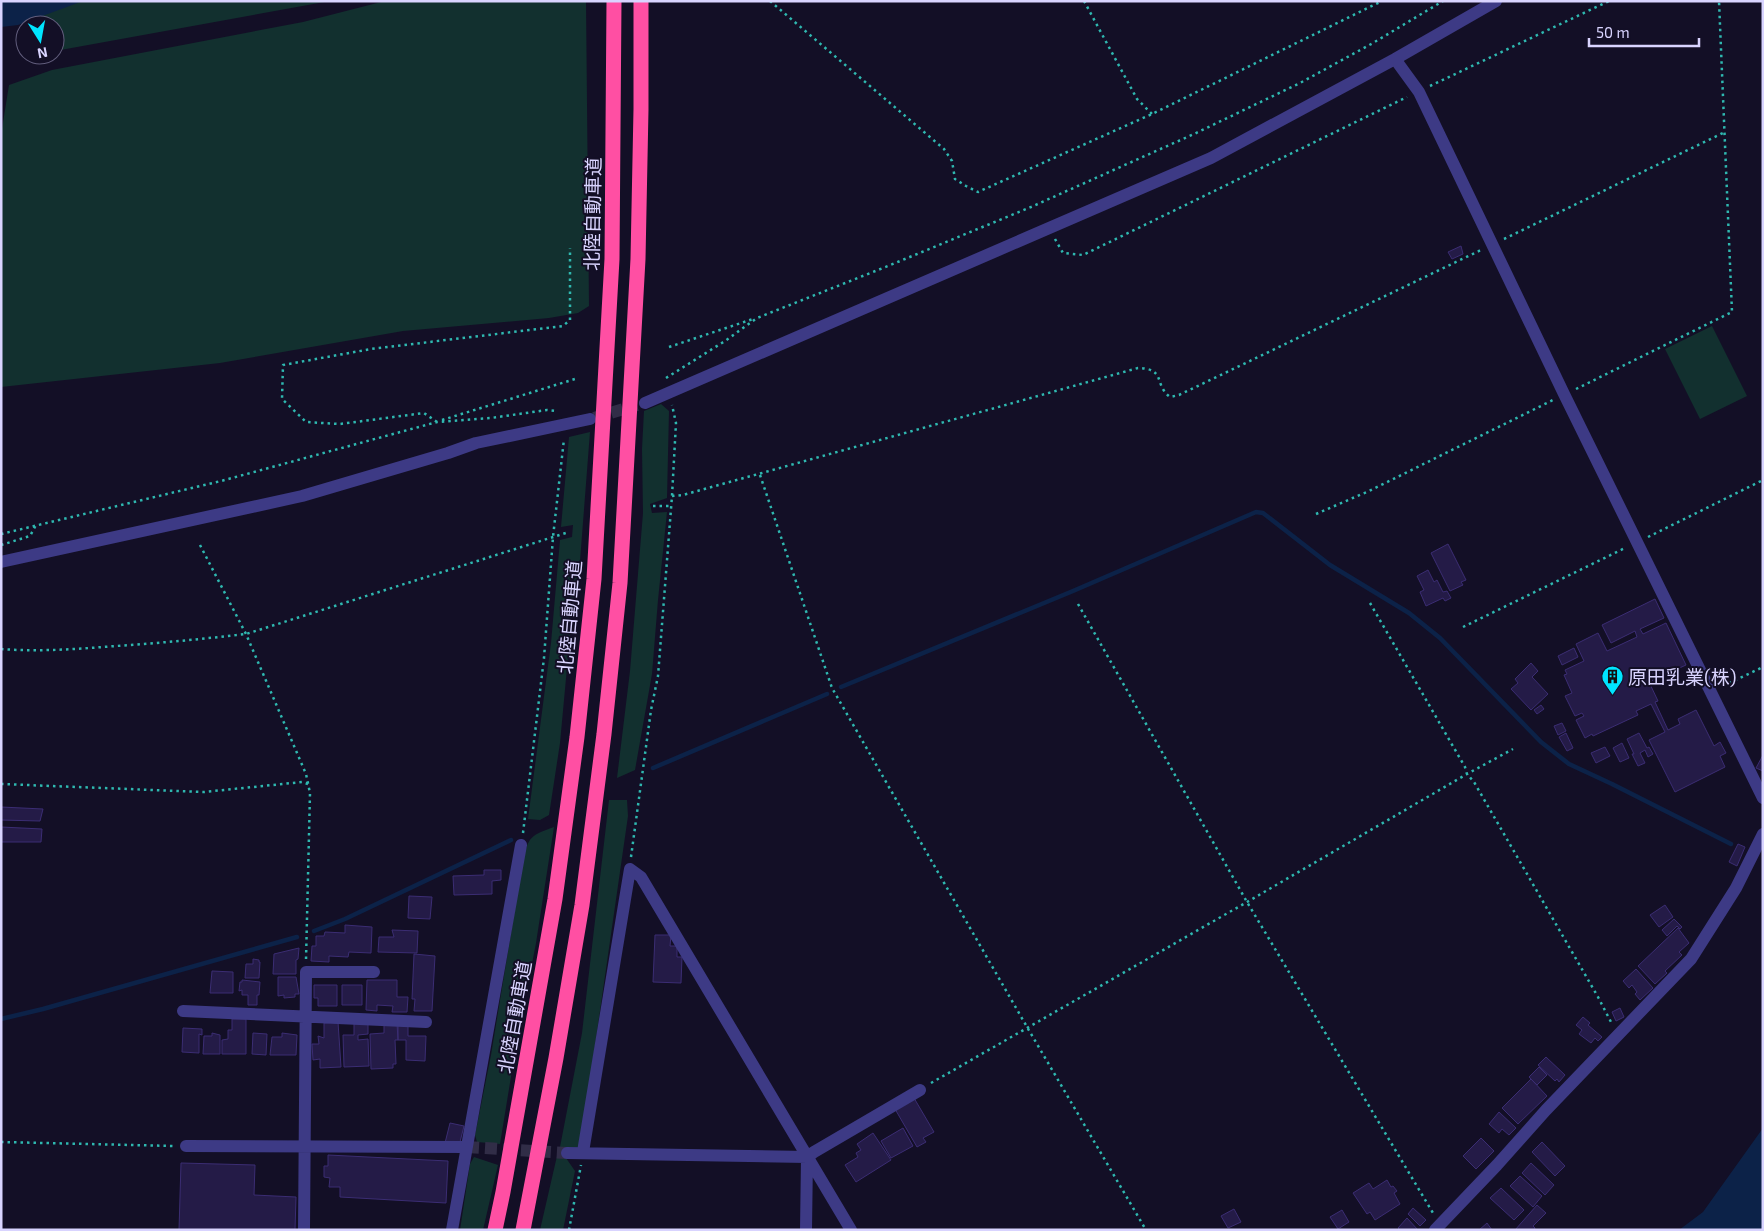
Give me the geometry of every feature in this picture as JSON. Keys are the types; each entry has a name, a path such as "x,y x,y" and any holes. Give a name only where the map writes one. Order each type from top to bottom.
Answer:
{"highway":[{"name":"北陸自動車道","path":"495,1230 514,1134 555,899 577,737 594,579 612,250 614,1"},
{"path":"523,1230 556,1058 580,915 604,734 620,583 638,259 642,109 641,1"}],"street":[{"path":"655,398 1211,158 1395,59 1496,1"},
{"path":"1395,59 1419,92 1636,543 1763,798"},
{"path":"1,562 302,496 476,443 590,419"},
{"path":"1437,1227 1691,959 1736,888 1763,834"},
{"path":"452,1230 521,845"},
{"path":"584,1152 630,869 641,876 851,1230"},
{"path":"304,1230 306,972 374,972"},
{"path":"182,1011 426,1022"},
{"path":"567,1153 807,1157 920,1090"},
{"path":"186,1146 304,1148 467,1147"},
{"path":"806,1230 807,1157"}],"path":[{"path":"770,1 944,149 952,161 955,179 978,192 1152,114 1381,2"},
{"path":"1084,1 1137,99 1152,114"},
{"path":"669,346 757,318 1022,211 1194,134 1308,78 1373,44 1444,1"},
{"path":"1050,229 1063,253 1083,255 1609,1"},
{"path":"1316,514 1369,491 1732,312 1719,1"},
{"path":"672,496 683,495 760,475 1138,368 1150,368 1158,375 1163,392 1170,397 1179,395 1725,132"},
{"path":"521,845 544,658 565,417 560,412 547,410 491,418 437,422 424,413 340,424 306,422 282,399 283,365 371,349 563,326 570,320 570,248"},
{"path":"630,869 649,719 658,676 672,506 676,423 673,407 655,398 660,383 670,374 725,341 757,318"},
{"path":"1,534 221,481 437,422 575,379"},
{"path":"760,475 832,688 1146,1230"},
{"path":"1463,627 1763,480"},
{"path":"653,506 672,506"},
{"path":"1,545 30,536 36,526"},
{"path":"1,649 52,650 90,648 191,641 246,634 569,532"},
{"path":"200,545 246,634 302,765 310,792 306,972"},
{"path":"1370,603 1466,767 1467,774 1474,782 1489,808 1593,989 1611,1024 1619,1033"},
{"path":"1078,604 1247,902 1437,1227"},
{"path":"1710,692 1763,667"},
{"path":"920,1090 1513,749"},
{"path":"1,784 204,792 302,782 308,784"},
{"path":"1,1142 186,1146"},
{"path":"569,1230 584,1152"}],"green space":[{"path":"53,1 330,1 65,49 65,15 38,15 39,8"},
{"path":"385,1 586,1 589,306 578,313 549,318 403,331 220,363 1,387 1,135 9,85 52,70 303,22"},
{"path":"1712,326 1747,396 1700,419 1665,349"},
{"path":"661,404 669,411 667,498 650,504 652,513 667,512 652,674 635,770 617,778 630,671 643,513 642,449 644,411"},
{"path":"590,432 578,587 573,603 560,743 549,815 540,820 528,819 551,643 560,540 572,537 573,525 561,527 569,437"},
{"path":"609,800 627,800 628,816 581,1143 577,1148 560,1147 582,1033"},
{"path":"554,827 536,943 516,1046 500,1144 477,1142 475,1135 491,1055 523,860 529,841 535,835"},
{"path":"557,1156 566,1158 575,1171 563,1230 540,1230"},
{"path":"474,1157 498,1165 483,1230 460,1230 470,1164"}],"water":[{"path":"1,1 83,1 45,15 15,15 15,25 1,27"},
{"path":"1763,1128 1763,1230 1679,1230 1703,1212"}],"building":[{"path":"1461,246 1463,254 1452,259 1448,252"},
{"path":"1448,544 1466,580 1461,582 1463,585 1450,591 1431,553"},
{"path":"1428,570 1434,582 1437,580 1443,592 1447,591 1451,598 1445,601 1443,598 1426,606 1420,592 1424,590 1417,576"},
{"name":"原田乳業(株)","path":"1655,599 1664,618 1640,629 1643,634 1666,623 1686,665 1649,682 1658,701 1655,702 1668,730 1680,724 1678,719 1696,710 1714,746 1720,742 1726,753 1720,756 1725,767 1675,792 1649,740 1665,732 1651,704 1636,711 1638,715 1585,738 1576,720 1584,716 1582,713 1575,716 1565,696 1572,693 1564,675 1567,674 1565,670 1584,661 1576,644 1598,633 1607,651 1637,637 1635,631 1611,643 1602,625"},
{"path":"1574,648 1578,657 1562,665 1558,656"},
{"path":"1531,663 1538,671 1532,677 1548,694 1531,710 1511,689 1518,683 1515,679"},
{"path":"1541,705 1544,709 1537,714 1534,710"},
{"path":"1562,723 1566,731 1558,735 1554,726"},
{"path":"1566,733 1573,748 1567,751 1559,737"},
{"path":"1639,733 1647,748 1649,747 1653,754 1648,757 1645,750 1640,753 1645,763 1638,766 1627,739"},
{"path":"1622,743 1629,758 1620,762 1613,748"},
{"path":"1605,747 1610,756 1596,763 1591,753"},
{"path":"1763,755 1763,771 1756,768"},
{"path":"1,807 43,809 40,821 1,820"},
{"path":"1,827 42,829 41,842 1,842"},
{"path":"1738,844 1745,847 1737,866 1729,862"},
{"path":"484,870 501,870 501,880 492,881 492,894 454,895 453,876 484,875"},
{"path":"409,896 432,897 430,919 408,918"},
{"path":"1665,905 1673,917 1659,927 1650,915"},
{"path":"1674,919 1682,927 1680,929 1677,926 1667,936 1662,930"},
{"path":"345,925 372,927 371,953 349,952 348,957 329,956 329,962 311,961 312,946 316,946 316,936 324,936 325,932 345,933"},
{"path":"1678,928 1689,943 1679,952 1682,955 1665,971 1667,973 1655,984 1638,966"},
{"path":"392,930 418,931 417,953 378,952 379,937 394,937"},
{"path":"655,935 671,935 670,946 677,946 677,957 682,957 681,983 653,982"},
{"path":"299,948 298,959 296,960 296,974 273,974 274,954"},
{"path":"414,954 435,956 432,1011 414,1011 415,999 412,999"},
{"path":"253,959 260,962 259,978 245,978 246,964 253,964"},
{"path":"1636,969 1653,988 1640,1000 1635,994 1637,992 1632,985 1629,988 1623,981"},
{"path":"212,971 233,972 233,993 210,993"},
{"path":"278,977 296,977 299,994 295,994 295,997 284,998 284,995 278,996"},
{"path":"242,980 260,982 257,1005 248,1005 248,995 242,995 242,990 239,991"},
{"path":"367,980 397,980 397,997 408,997 407,1012 392,1012 393,1006 377,1005 377,1011 366,1010"},
{"path":"314,985 337,985 337,1006 318,1006 318,998 314,998"},
{"path":"342,985 362,985 362,1005 342,1005"},
{"path":"1620,1008 1624,1017 1616,1021 1612,1012"},
{"path":"1583,1017 1590,1023 1588,1025 1602,1037 1598,1041 1595,1038 1591,1043 1579,1034 1582,1030 1576,1025"},
{"path":"232,1019 246,1019 246,1054 222,1054 222,1040 228,1039 228,1030 232,1030"},
{"path":"338,1022 341,1067 320,1068 320,1059 313,1060 312,1044 319,1044 318,1036 324,1038 324,1023"},
{"path":"368,1022 368,1034 358,1035 358,1040 368,1039 369,1066 344,1067 343,1035 354,1035 354,1023"},
{"path":"397,1023 398,1040 395,1040 396,1064 393,1064 393,1068 371,1069 370,1034 384,1033 384,1024"},
{"path":"398,1024 408,1025 408,1036 426,1036 425,1061 406,1060 406,1040 398,1040"},
{"path":"183,1028 202,1029 202,1035 199,1034 199,1053 182,1052"},
{"path":"212,1033 220,1035 220,1054 203,1054 204,1036 212,1036"},
{"path":"253,1033 267,1034 266,1055 252,1054"},
{"path":"282,1033 297,1035 296,1055 270,1055 272,1037 282,1037"},
{"path":"1546,1057 1565,1075 1559,1082 1557,1079 1555,1081 1538,1065"},
{"path":"1539,1067 1547,1075 1537,1085 1529,1077"},
{"path":"1531,1079 1547,1096 1518,1124 1502,1108"},
{"path":"914,1098 934,1132 923,1138 926,1142 917,1147 895,1109"},
{"path":"1499,1112 1516,1128 1509,1135 1502,1129 1499,1133 1489,1124"},
{"path":"450,1123 464,1126 459,1146 445,1143"},
{"path":"903,1128 913,1146 891,1158 881,1141"},
{"path":"873,1133 891,1160 856,1182 845,1165 858,1157 856,1153 861,1150 857,1144"},
{"path":"1481,1138 1494,1151 1476,1169 1463,1156"},
{"path":"1542,1142 1565,1166 1555,1176 1532,1152"},
{"path":"328,1155 448,1161 446,1203 340,1197 340,1187 329,1187 330,1178 324,1177 324,1166 328,1166"},
{"path":"181,1163 255,1165 254,1195 296,1197 295,1230 179,1230"},
{"path":"1531,1163 1554,1185 1545,1195 1522,1173"},
{"path":"1520,1176 1542,1196 1533,1207 1510,1186"},
{"path":"1387,1180 1391,1187 1393,1186 1397,1191 1394,1193 1400,1204 1375,1220 1370,1212 1367,1214 1353,1193 1369,1183 1373,1189"},
{"path":"1501,1188 1524,1210 1514,1220 1490,1198"},
{"path":"1537,1205 1546,1213 1533,1226 1534,1230 1515,1230"},
{"path":"1413,1208 1426,1220 1420,1226 1408,1214"},
{"path":"1234,1209 1241,1222 1228,1228 1221,1216"},
{"path":"1342,1210 1349,1222 1338,1229 1330,1217"},
{"path":"1407,1218 1418,1230 1400,1230 1398,1228"},
{"path":"1487,1223 1492,1230 1479,1230"}],"waterway":[{"path":"841,687 1073,591 1256,512 1263,513 1330,565 1409,613 1440,638 1541,742 1569,764 1731,844"},
{"path":"653,768 827,694"},
{"path":"314,931 345,919 511,840"},
{"path":"1,1019 43,1009 297,937"}],"tunnel":[{"path":"594,418 637,405"},
{"path":"467,1147 567,1153"}],"place":[{"name":"原田乳業(株)","path":"1612,695"}]}
